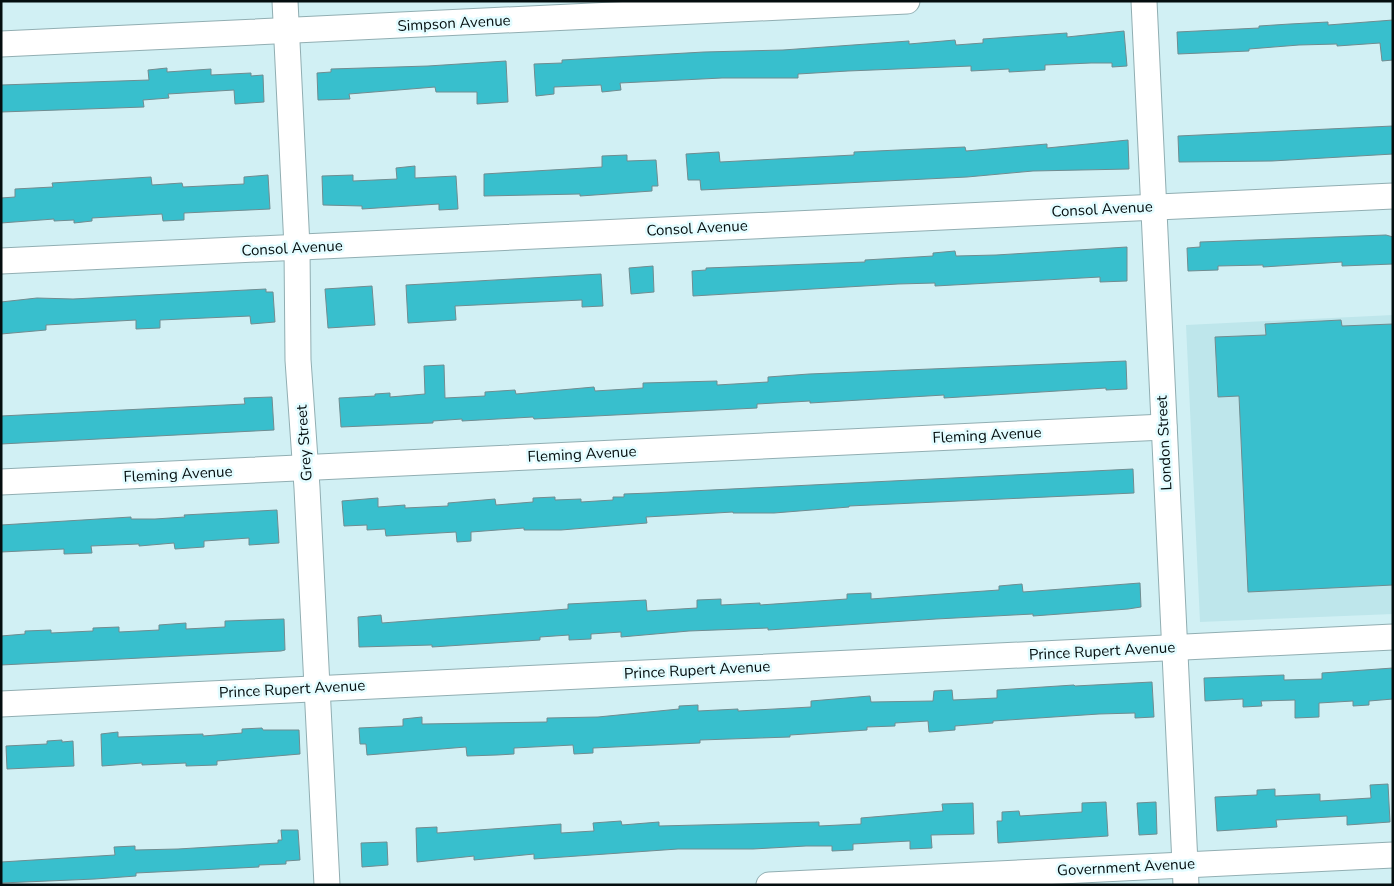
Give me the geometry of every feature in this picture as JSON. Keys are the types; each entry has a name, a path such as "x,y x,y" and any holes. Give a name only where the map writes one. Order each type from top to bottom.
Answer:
{"street":[{"name":"Grey Street","path":"285,1 297,247 298,360 306,468 327,885"},
{"name":"Simpson Avenue","path":"1,44 907,1"},
{"name":"London Street","path":"1144,1 1185,875"},
{"name":"Consol Avenue","path":"1,261 1393,196"},
{"name":"Fleming Avenue","path":"1,482 1164,427"},
{"name":"Prince Rupert Avenue","path":"1,704 1393,637"},
{"name":"Government Avenue","path":"768,885 1185,875 1393,855"}],"shaded area":[{"path":"1393,315 1393,614 1200,622 1186,325"}],"building":[{"path":"1393,20 1393,60 1382,61 1380,43 1337,46 1337,44 1299,45 1249,49 1249,51 1178,54 1177,32 1259,28 1259,26 1290,24 1328,22 1328,25"},
{"path":"1124,31 1127,66 1112,67 1112,63 1045,65 1045,70 1009,72 1009,69 971,71 971,66 848,71 798,74 798,78 722,78 620,83 621,90 602,92 601,85 554,87 554,94 536,96 534,64 562,63 562,60 704,52 783,50 909,41 909,44 955,40 956,45 983,43 983,39 1067,33 1067,37"},
{"path":"506,61 508,102 477,104 477,92 436,92 435,87 349,94 350,99 318,100 317,73 331,72 331,69"},
{"path":"167,68 167,72 211,69 211,75 251,73 251,76 263,75 264,102 235,104 234,90 168,94 169,98 143,100 144,107 1,112 1,85 149,80 148,70"},
{"path":"1393,126 1393,154 1272,161 1179,162 1178,136"},
{"path":"1128,140 1129,169 1033,171 967,177 701,190 700,180 688,180 686,154 719,152 720,162 854,155 854,152 965,147 966,151 1047,144 1047,148"},
{"path":"627,155 627,161 656,160 658,186 652,186 652,191 580,196 580,194 484,196 484,174 602,167 602,156"},
{"path":"415,166 415,178 456,176 458,209 439,210 439,204 362,209 362,206 323,205 322,176 353,175 353,181 397,179 396,168"},
{"path":"268,175 270,209 184,213 184,220 163,221 162,214 92,218 92,221 74,223 74,220 54,221 54,219 1,223 1,198 15,197 15,189 53,187 52,183 151,177 152,185 182,183 183,187 244,184 244,177"},
{"path":"1386,235 1393,237 1393,264 1342,266 1342,262 1263,267 1263,265 1218,266 1218,270 1188,271 1187,248 1200,247 1200,242"},
{"path":"1127,247 1127,281 1100,282 1100,277 935,286 935,283 898,284 693,296 692,271 706,270 706,268 865,262 865,260 933,256 933,253 955,251 956,256"},
{"path":"653,266 654,292 631,294 629,268"},
{"path":"601,274 603,306 582,307 582,300 455,306 456,320 408,323 406,285"},
{"path":"372,286 375,325 328,328 325,289"},
{"path":"266,289 266,292 273,292 275,322 251,324 250,316 160,320 160,328 136,329 136,320 46,325 46,330 1,334 1,302 37,298 73,299"},
{"path":"1341,320 1342,326 1393,324 1393,585 1248,592 1239,396 1218,397 1215,337 1266,335 1265,324"},
{"path":"1126,361 1127,389 1106,390 1106,388 944,398 944,395 810,403 810,401 757,404 757,408 534,419 533,417 462,421 462,419 433,421 433,423 341,427 339,398 375,396 375,394 390,393 390,397 425,394 424,366 444,365 445,398 485,396 485,392 515,390 516,394 594,387 595,391 643,388 643,383 717,381 717,385 768,382 768,377 809,374"},
{"path":"272,397 274,430 1,444 1,416 245,404 244,398"},
{"path":"1133,469 1134,493 849,506 774,513 733,512 646,517 647,523 561,530 524,530 524,528 471,532 471,541 457,542 456,532 386,536 385,529 367,530 367,525 344,526 342,501 378,498 378,507 405,505 405,508 448,506 448,503 495,499 496,505 533,502 533,498 555,497 555,500 581,499 581,502 613,500 613,497 624,497 624,494"},
{"path":"277,510 279,543 249,545 249,538 204,541 204,547 175,549 174,543 139,546 139,544 91,546 92,553 64,554 64,549 1,552 1,525 131,517 131,519 155,519 185,517 184,515"},
{"path":"1140,583 1141,607 1128,609 768,630 768,628 689,631 621,637 621,632 591,634 591,639 569,640 569,635 540,637 540,640 432,647 432,645 359,647 358,617 381,615 382,623 568,609 568,604 646,600 647,611 697,608 697,600 721,599 721,605 760,603 760,605 847,599 847,594 871,593 871,599 999,590 999,586 1022,584 1023,592"},
{"path":"284,619 285,650 281,651 1,665 1,636 25,634 25,631 51,630 51,633 93,631 93,628 119,627 119,632 159,630 159,625 186,623 186,629 225,627 225,621"},
{"path":"1393,668 1393,699 1369,701 1369,705 1353,706 1353,701 1319,703 1319,717 1295,718 1295,700 1261,701 1262,706 1243,707 1243,699 1205,701 1204,678 1284,675 1284,680 1322,679 1322,673"},
{"path":"1152,682 1154,717 1135,718 1135,713 993,721 993,723 955,726 955,730 929,732 928,721 895,723 895,726 867,727 867,730 790,735 790,737 700,740 700,743 593,748 593,753 574,754 573,745 514,748 514,754 497,755 467,756 466,747 367,755 366,744 360,744 359,728 403,726 403,719 422,717 422,724 547,722 547,718 598,717 679,709 679,706 698,705 698,711 738,709 738,711 811,707 811,701 870,696 871,702 933,701 934,691 952,690 953,700 997,698 997,690"},
{"path":"262,728 263,730 299,730 300,754 217,761 217,765 186,766 186,763 142,765 142,763 102,766 101,734 118,732 118,737 203,734 203,736 242,733 242,729"},
{"path":"62,740 62,742 73,741 74,766 7,769 6,746 47,744 47,741"},
{"path":"1388,784 1390,822 1347,825 1347,816 1276,820 1277,827 1217,831 1215,797 1257,795 1257,790 1275,789 1275,796 1320,794 1320,801 1371,798 1370,785"},
{"path":"1106,802 1108,836 998,843 997,821 1002,821 1002,812 1019,811 1020,816 1082,812 1082,803"},
{"path":"1156,802 1157,834 1139,835 1137,803"},
{"path":"973,803 974,834 931,835 932,848 910,849 910,841 853,844 853,850 832,851 832,846 678,849 534,859 534,854 474,860 474,856 417,862 416,828 437,827 437,833 561,824 561,833 594,831 593,823 621,821 622,825 659,822 659,826 819,822 819,826 861,824 861,818 943,811 942,804"},
{"path":"281,830 298,830 300,860 286,861 286,864 259,865 259,867 136,873 136,876 95,879 1,883 1,862 115,855 114,847 135,846 135,850 178,849 278,843 278,840 282,840"},
{"path":"387,842 388,865 362,867 361,843"}]}
